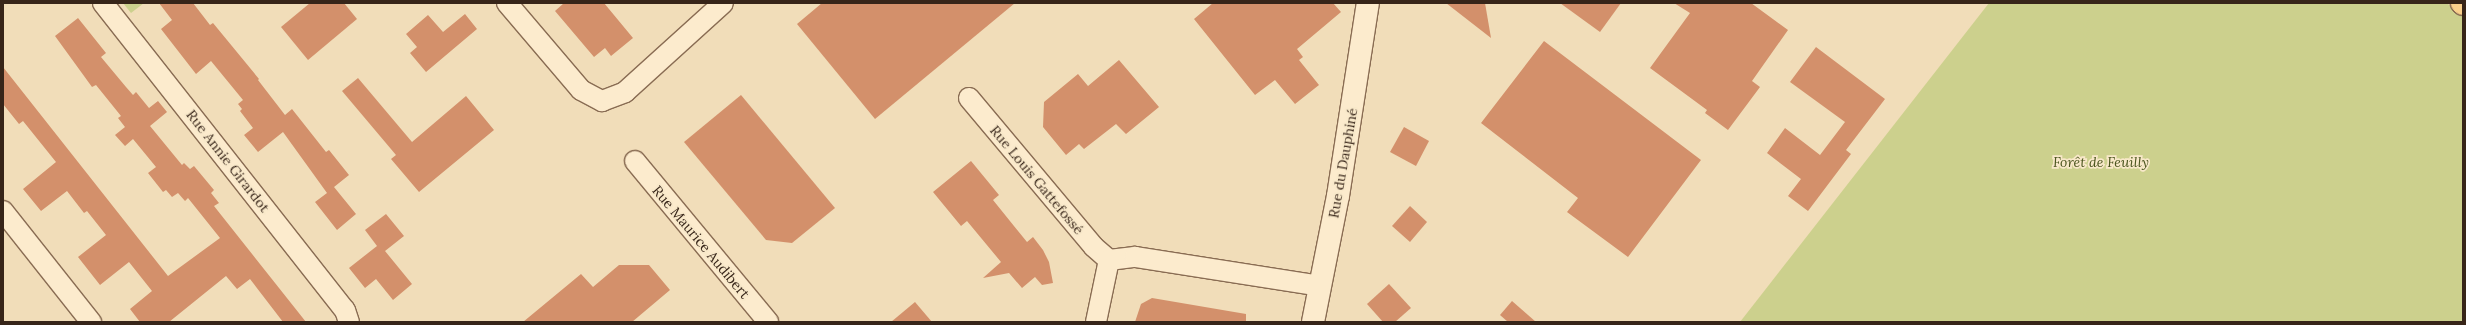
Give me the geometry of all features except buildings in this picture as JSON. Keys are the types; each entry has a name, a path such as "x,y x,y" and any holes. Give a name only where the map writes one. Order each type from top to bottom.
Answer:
{"street":[{"name":"Rue Annie Girardot","path":"103,3 346,310 349,322"},
{"path":"507,3 581,90 602,100 625,92 723,3"},
{"name":"Rue du Dauphiné","path":"1313,322 1338,196 1368,3"},
{"name":"Rue Louis Gattefossé","path":"969,98 1094,247 1109,260"},
{"name":"Rue Maurice Audibert","path":"635,161 768,322"},
{"path":"3,210 91,322"},
{"path":"1096,322 1109,260 1135,257 1320,286"}],"green space":[{"path":"123,3 144,3 131,13"},
{"name":"Forêt de Feuilly","path":"1989,3 2447,3 2463,17 2463,322 1740,322"}]}
